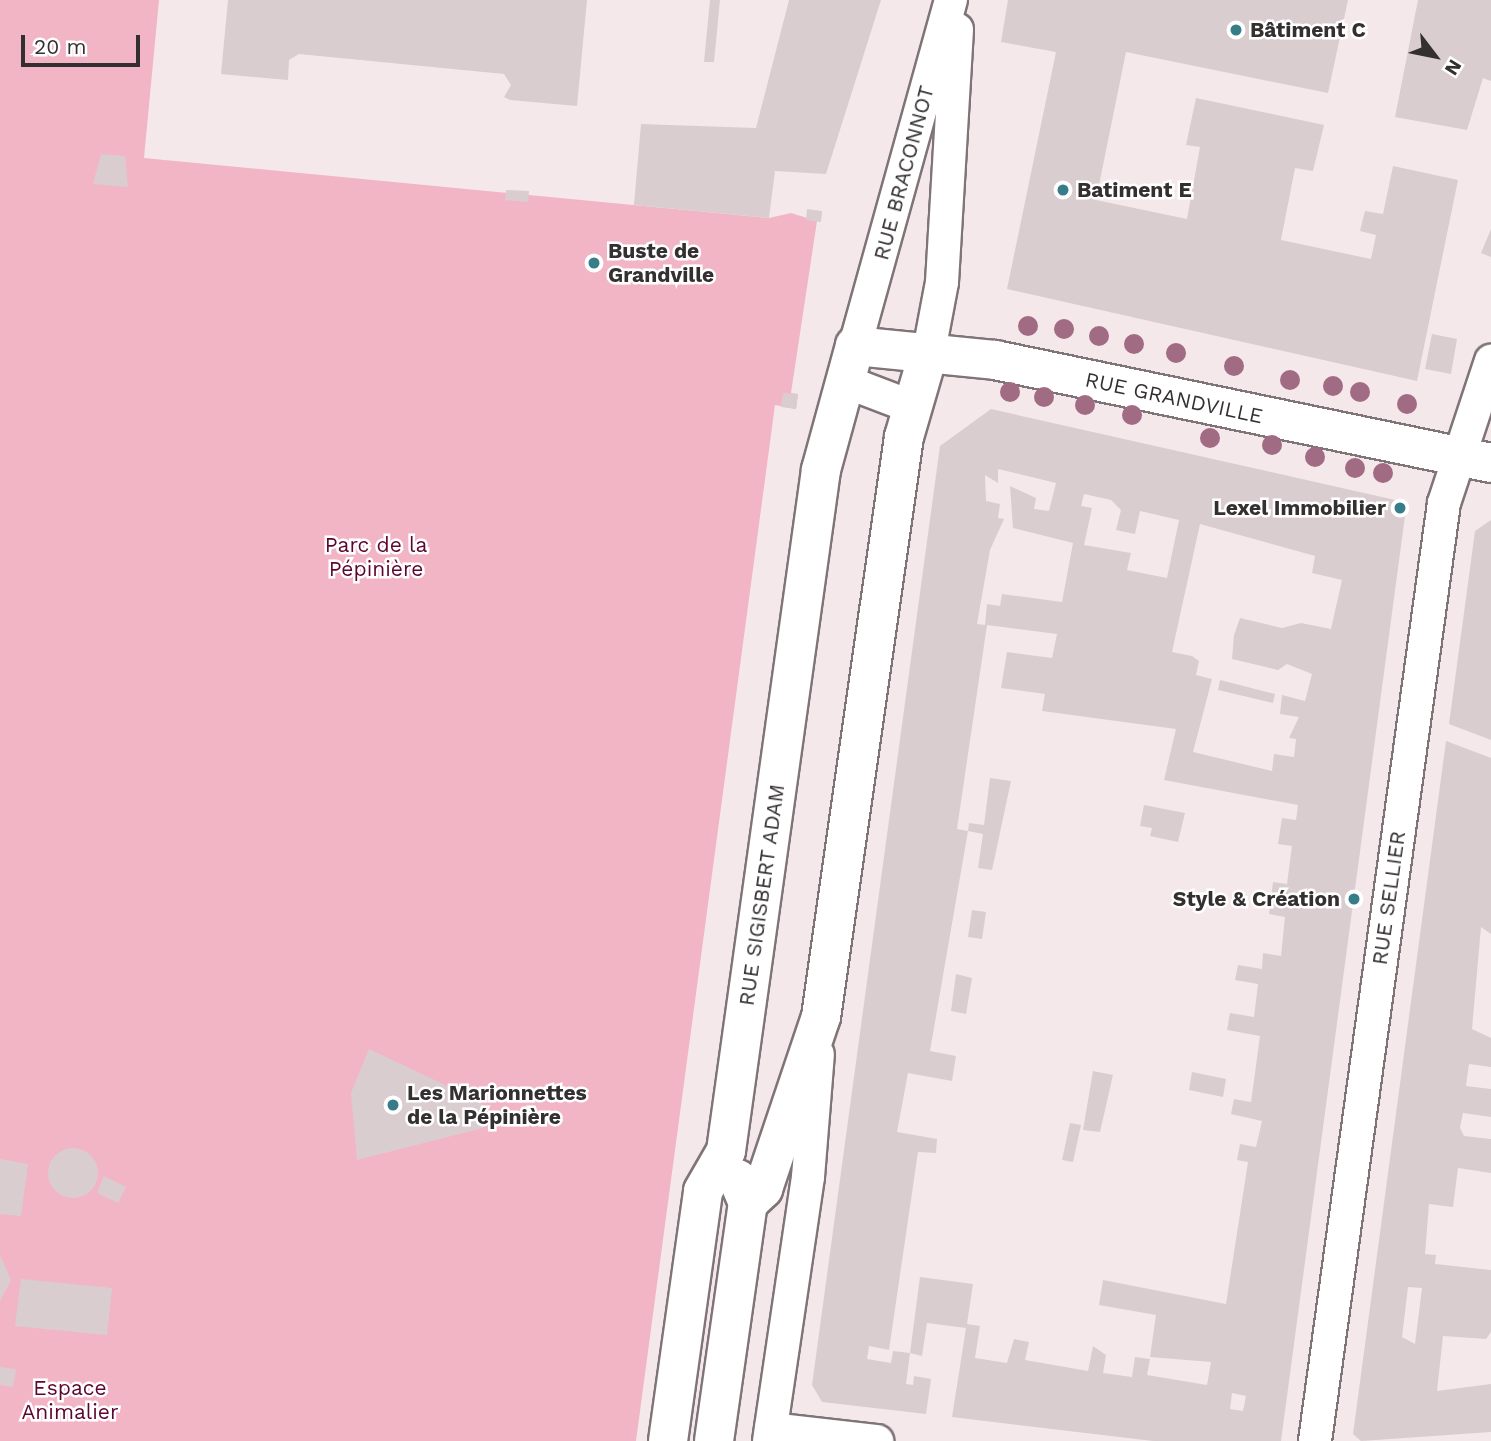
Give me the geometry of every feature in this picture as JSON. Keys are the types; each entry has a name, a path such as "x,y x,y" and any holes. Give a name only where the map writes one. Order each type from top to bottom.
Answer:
{"main road":[{"name":"RUE GRANDVILLE","path":"850,364 929,351 1474,459"},
{"path":"748,1203 763,1189 821,1017 912,407 929,351"},
{"name":"RUE SIGISBERT ADAM","path":"668,1441 703,1191 726,1152 813,520 850,364"},
{"path":"714,1441 748,1203 726,1152"}],"street":[{"name":"RUE BRACONNOT","path":"850,364 951,0"},
{"name":"RUE BRACONNOT","path":"929,351 942,282 958,0"},
{"name":"RUE SELLIER","path":"1315,1441 1444,503 1474,459 1491,361"},
{"path":"850,364 912,407"},
{"path":"821,1017 808,1177 770,1435 877,1441"}],"green space":[{"name":"Parc de la Pépinière","path":"0,0 159,0 144,158 769,218 791,213 817,221 791,393 798,394 796,409 775,405 636,1441 0,1441"}],"building":[{"path":"228,0 587,0 577,106 510,100 504,97 511,85 504,74 299,54 289,60 288,80 221,74"},
{"path":"710,0 720,0 714,62 704,62"},
{"path":"789,0 881,0 826,174 775,171 769,218 634,205 641,124 756,128"},
{"name":"Batiment E","path":"1008,0 1348,0 1328,93 1126,52 1096,200 1187,219 1200,147 1186,145 1196,98 1324,125 1313,171 1295,168 1281,240 1371,259 1376,235 1360,231 1365,211 1383,214 1393,166 1458,180 1417,381 1007,289 1056,52 1001,42"},
{"path":"1418,0 1491,0 1491,81 1483,78 1467,130 1395,117"},
{"path":"101,154 125,156 128,187 93,184"},
{"path":"506,190 529,191 528,202 505,200"},
{"path":"807,209 822,211 821,222 806,220"},
{"path":"1491,229 1491,257 1481,253"},
{"path":"1432,334 1457,339 1451,374 1425,369"},
{"path":"783,393 798,394 796,409 781,407"},
{"path":"991,409 1395,500 1405,516 1281,1441 1153,1441 952,1417 966,1328 927,1323 922,1356 910,1353 906,1384 913,1385 914,1376 931,1379 926,1414 822,1402 812,1385 940,446","holes":["998,469 1056,483 1049,511 1034,509 1036,498 1010,486 1013,528 1073,543 1062,602 1002,594 1000,606 987,604 985,625 977,624 990,550 1004,519 998,518 1000,504 986,501 985,475 998,483","1084,494 1111,500 1121,510 1116,530 1135,534 1140,511 1179,520 1167,578 1127,570 1131,553 1084,545 1092,508 1081,506","1200,524 1315,556 1312,573 1342,580 1331,629 1301,623 1282,628 1240,618 1234,635 1232,659 1278,670 1287,664 1312,674 1305,701 1282,695 1280,714 1299,717 1289,738 1296,739 1294,757 1274,754 1272,771 1193,752 1212,679 1196,675 1199,661 1192,656 1172,652","987,625 1057,634 1052,658 1007,652 1001,688 1045,694 1042,711 1176,729 1164,780 1298,805 1296,820 1282,818 1278,844 1292,846 1287,884 1273,882 1269,914 1285,917 1281,956 1263,953 1262,969 1238,965 1235,980 1258,984 1254,1017 1230,1013 1227,1030 1260,1036 1251,1102 1234,1099 1231,1114 1262,1121 1256,1147 1240,1144 1237,1160 1248,1162 1226,1304 1103,1280 1099,1305 1156,1315 1150,1357 1211,1362 1207,1385 1147,1375 1150,1359 1135,1357 1132,1377 1103,1373 1106,1355 1093,1346 1088,1371 1025,1360 1029,1342 1014,1339 1007,1363 975,1358 980,1326 967,1324 973,1284 920,1277 910,1353 893,1351 891,1363 867,1359 869,1346 889,1350 918,1152 936,1153 937,1139 897,1132 908,1073 952,1081 956,1056 930,1051 968,831 957,829","1232,1393 1246,1396 1243,1411 1230,1409"]},
{"path":"1491,520 1491,740 1449,724 1475,531"},
{"path":"1220,680 1275,694 1273,703 1218,690"},
{"path":"1446,741 1491,758 1491,934 1481,927 1472,1029 1491,1038 1491,1067 1469,1064 1466,1086 1491,1089 1491,1117 1463,1113 1460,1128 1464,1136 1491,1139 1491,1173 1458,1168 1453,1207 1429,1204 1425,1254 1436,1255 1435,1264 1491,1270 1491,1332 1486,1339 1443,1336 1437,1391 1491,1384 1491,1432 1361,1441 1353,1434","holes":["1408,1287 1422,1288 1415,1344 1402,1337"]},
{"path":"990,778 1011,781 992,870 978,868 983,834 968,831 969,823 984,825"},
{"path":"1144,805 1185,813 1178,842 1150,836 1152,828 1140,826"},
{"path":"972,910 986,912 982,939 968,937"},
{"path":"956,974 972,978 966,1014 951,1011"},
{"name":"Les Marionnettes de la Pépinière","path":"369,1049 481,1102 487,1115 483,1128 357,1160 351,1093"},
{"path":"1093,1071 1113,1075 1100,1132 1083,1130"},
{"path":"1192,1072 1226,1079 1223,1097 1189,1090"},
{"path":"1070,1123 1081,1125 1073,1162 1062,1160"},
{"path":"73,1148 91,1155 98,1173 91,1191 73,1198 55,1191 48,1173 55,1155"},
{"path":"0,1159 28,1164 21,1216 0,1214"},
{"path":"104,1176 126,1187 118,1203 97,1193"},
{"path":"0,1255 11,1280 0,1301"},
{"path":"21,1279 112,1288 107,1335 15,1326"},
{"path":"0,1367 16,1369 13,1387 0,1385"}],"place":[{"name":"Bâtiment C","path":"1236,30"},
{"name":"Batiment E","path":"1063,190"},
{"name":"Buste de Grandville","path":"594,263"},
{"name":"Lexel Immobilier","path":"1400,508"},
{"name":"Style & Création","path":"1354,899"},
{"name":"Les Marionnettes de la Pépinière","path":"393,1105"}],"park label":[{"name":"Espace Animalier","path":"70,1400"}]}
